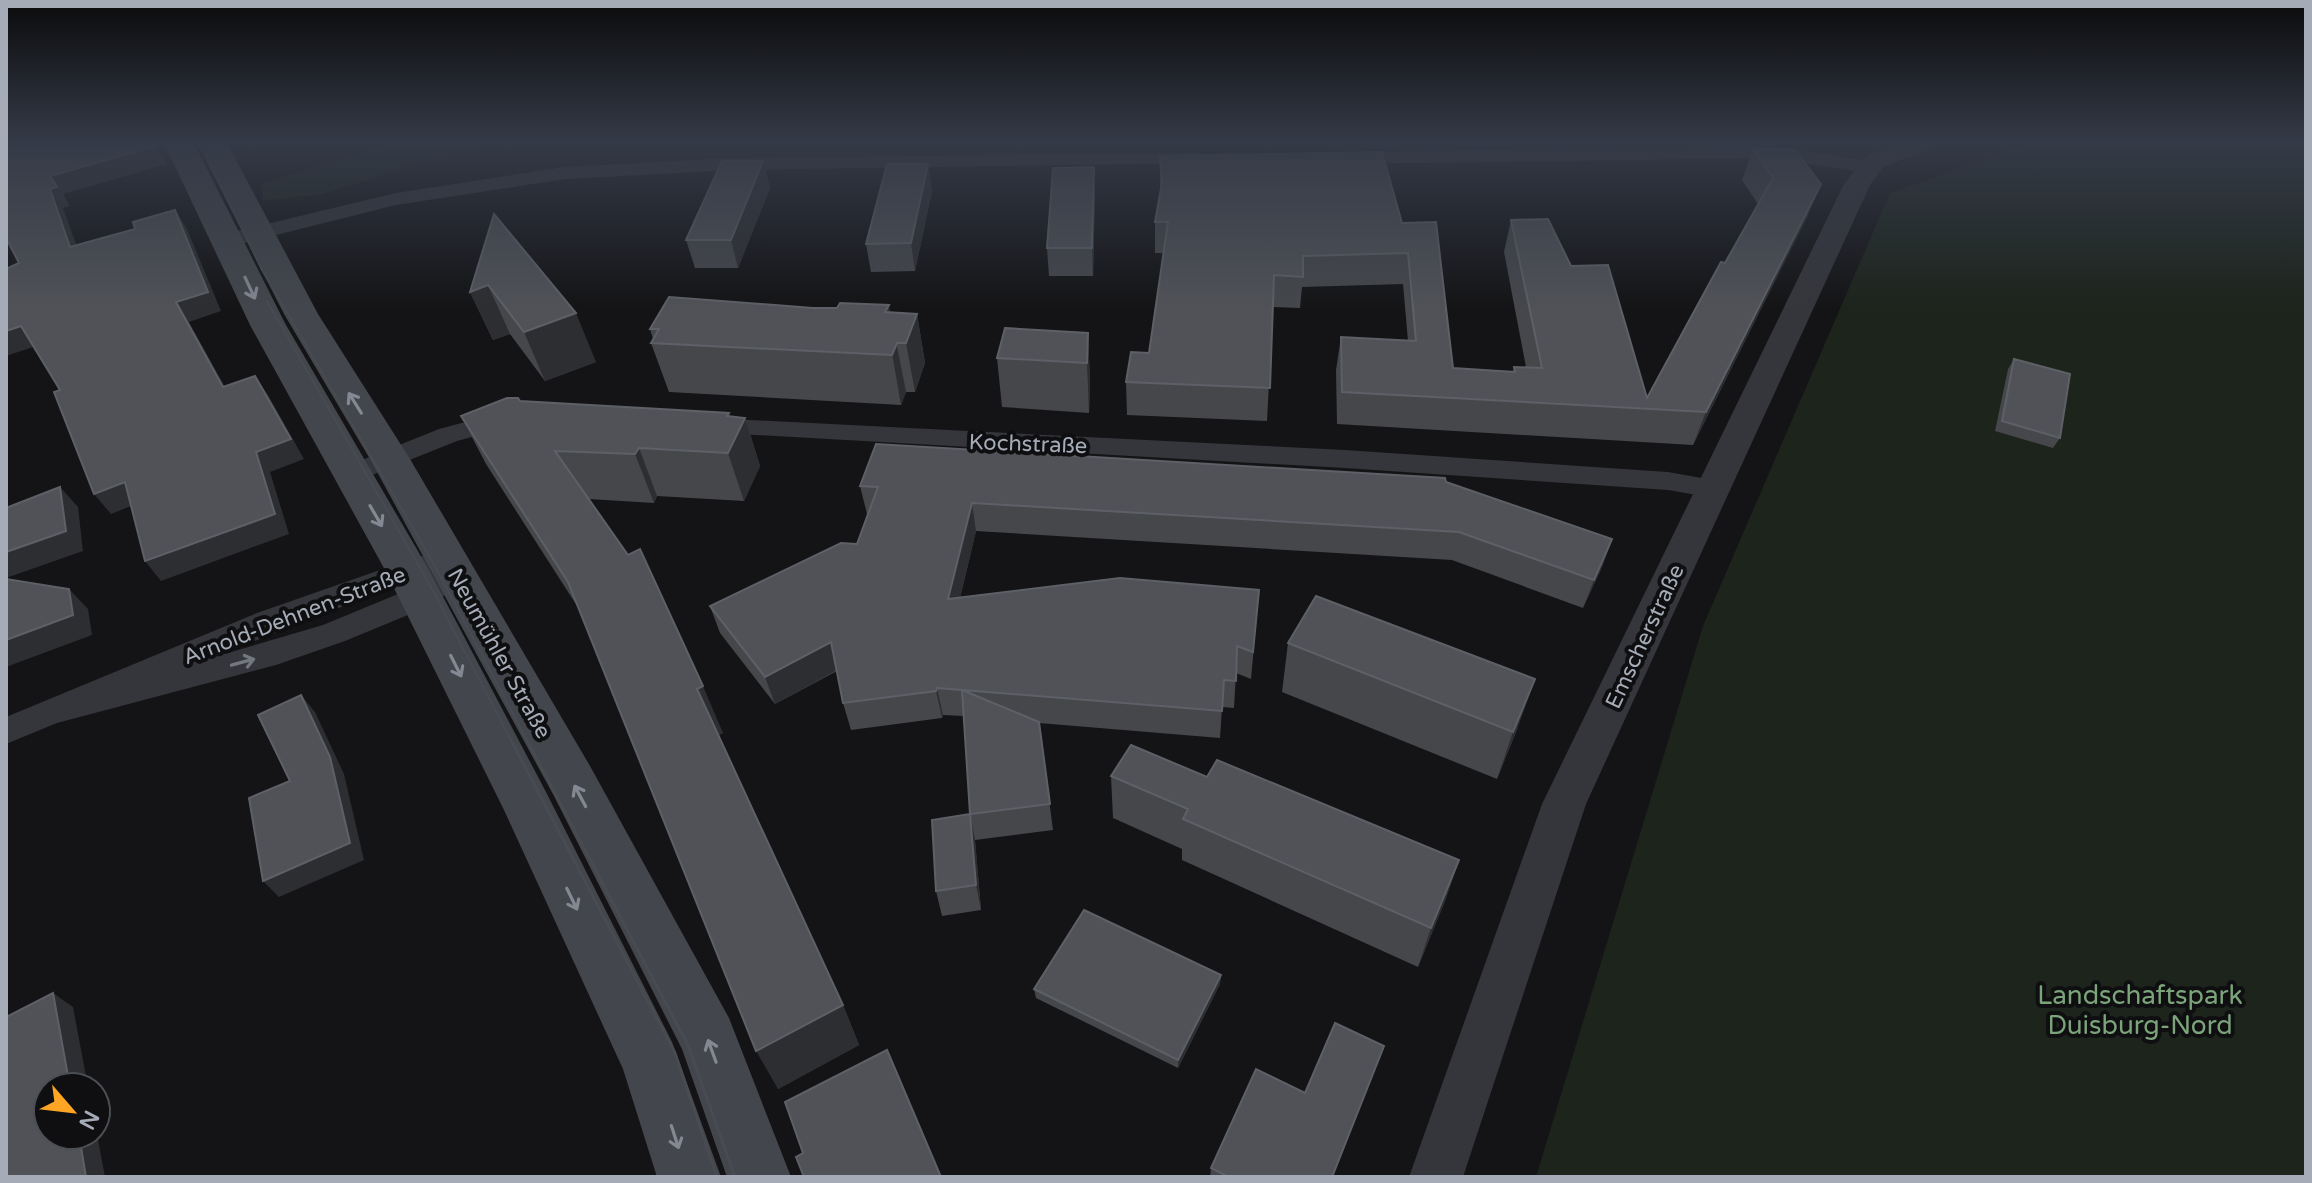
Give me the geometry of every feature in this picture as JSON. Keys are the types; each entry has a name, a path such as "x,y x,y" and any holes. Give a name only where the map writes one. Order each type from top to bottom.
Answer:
{"main road":[{"name":"Neumühler Straße","path":"216,198 321,348 390,459 426,578 528,807 651,1063 689,1177"},
{"name":"Neumühler Straße","path":"233,198 275,339 352,474 572,781 708,1038 759,1177"}],"street":[{"path":"242,236 401,198"},
{"name":"Emscherstraße","path":"1436,1177 1564,804 1850,198"},
{"path":"352,474 496,420 526,417"},
{"name":"Kochstraße","path":"679,424 866,437 1345,459 1668,481 1714,489"},
{"name":"Arnold-Dehnen-Straße","path":"6,731 59,711 276,653 426,578"}],"green space":[{"name":"Landschaftspark Duisburg-Nord","path":"1888,198 2306,198 2306,1177 1536,1177 1703,626"}],"building":[{"path":"6,198 53,198 70,247 135,229 133,222 175,210 208,292 176,302 223,387 255,376 291,439 256,452 275,514 145,561 125,482 94,494 54,392 60,390 21,326 6,331 6,269 19,263 6,238"},
{"path":"705,198 748,198 731,240 686,240"},
{"path":"878,198 921,198 911,243 866,244"},
{"path":"1051,198 1093,198 1092,248 1047,248"},
{"path":"1159,198 1395,198 1402,223 1436,222 1453,368 1515,372 1514,367 1542,368 1511,220 1548,219 1571,266 1608,265 1647,398 1721,262 1725,263 1762,198 1814,198 1706,412 1342,392 1341,337 1416,341 1408,253 1303,256 1303,277 1274,275 1270,388 1126,382 1131,352 1149,353 1168,222 1155,222"},
{"path":"494,214 576,313 524,332 488,285 470,292"},
{"path":"669,297 813,308 837,308 840,303 889,305 885,312 917,314 906,343 897,343 892,355 651,343 659,329 650,329"},
{"path":"1005,328 1088,333 1087,363 997,358"},
{"path":"2014,359 2070,374 2060,438 2002,421"},
{"path":"507,398 729,413 727,416 745,418 728,453 639,448 635,454 555,451 628,555 640,549 703,686 697,689 843,1005 756,1051 568,582 461,416"},
{"path":"876,444 1445,478 1446,482 1612,539 1594,580 1459,532 972,503 948,599 1120,578 1259,590 1253,652 1237,646 1236,681 1224,680 1222,711 937,688 936,691 843,703 831,642 765,677 710,606 841,543 857,544 878,487 860,486"},
{"path":"60,487 66,531 6,552 6,508"},
{"path":"6,579 69,589 73,615 6,640"},
{"path":"1316,596 1535,679 1513,732 1288,643"},
{"path":"962,690 1039,722 1050,804 970,814"},
{"path":"301,695 330,757 350,843 263,881 249,798 290,781 258,715"},
{"path":"1131,745 1207,777 1217,760 1459,860 1431,928 1183,819 1188,809 1111,776"},
{"path":"970,814 976,885 936,891 932,820"},
{"path":"1084,910 1221,975 1178,1060 1034,989"},
{"path":"53,993 67,1071 32,1071 32,1151 82,1151 86,1177 6,1177 6,1017"},
{"path":"1335,1023 1384,1046 1332,1177 1229,1177 1211,1168 1256,1069 1305,1093"},
{"path":"887,1050 941,1177 804,1177 796,1157 803,1153 785,1102"}],"tram line":[{"path":"228,198 262,270 435,566 530,746"},
{"path":"267,301 432,589 514,746"},
{"path":"513,744 675,1053 717,1177"},
{"path":"529,744 688,1045 735,1177"}]}
